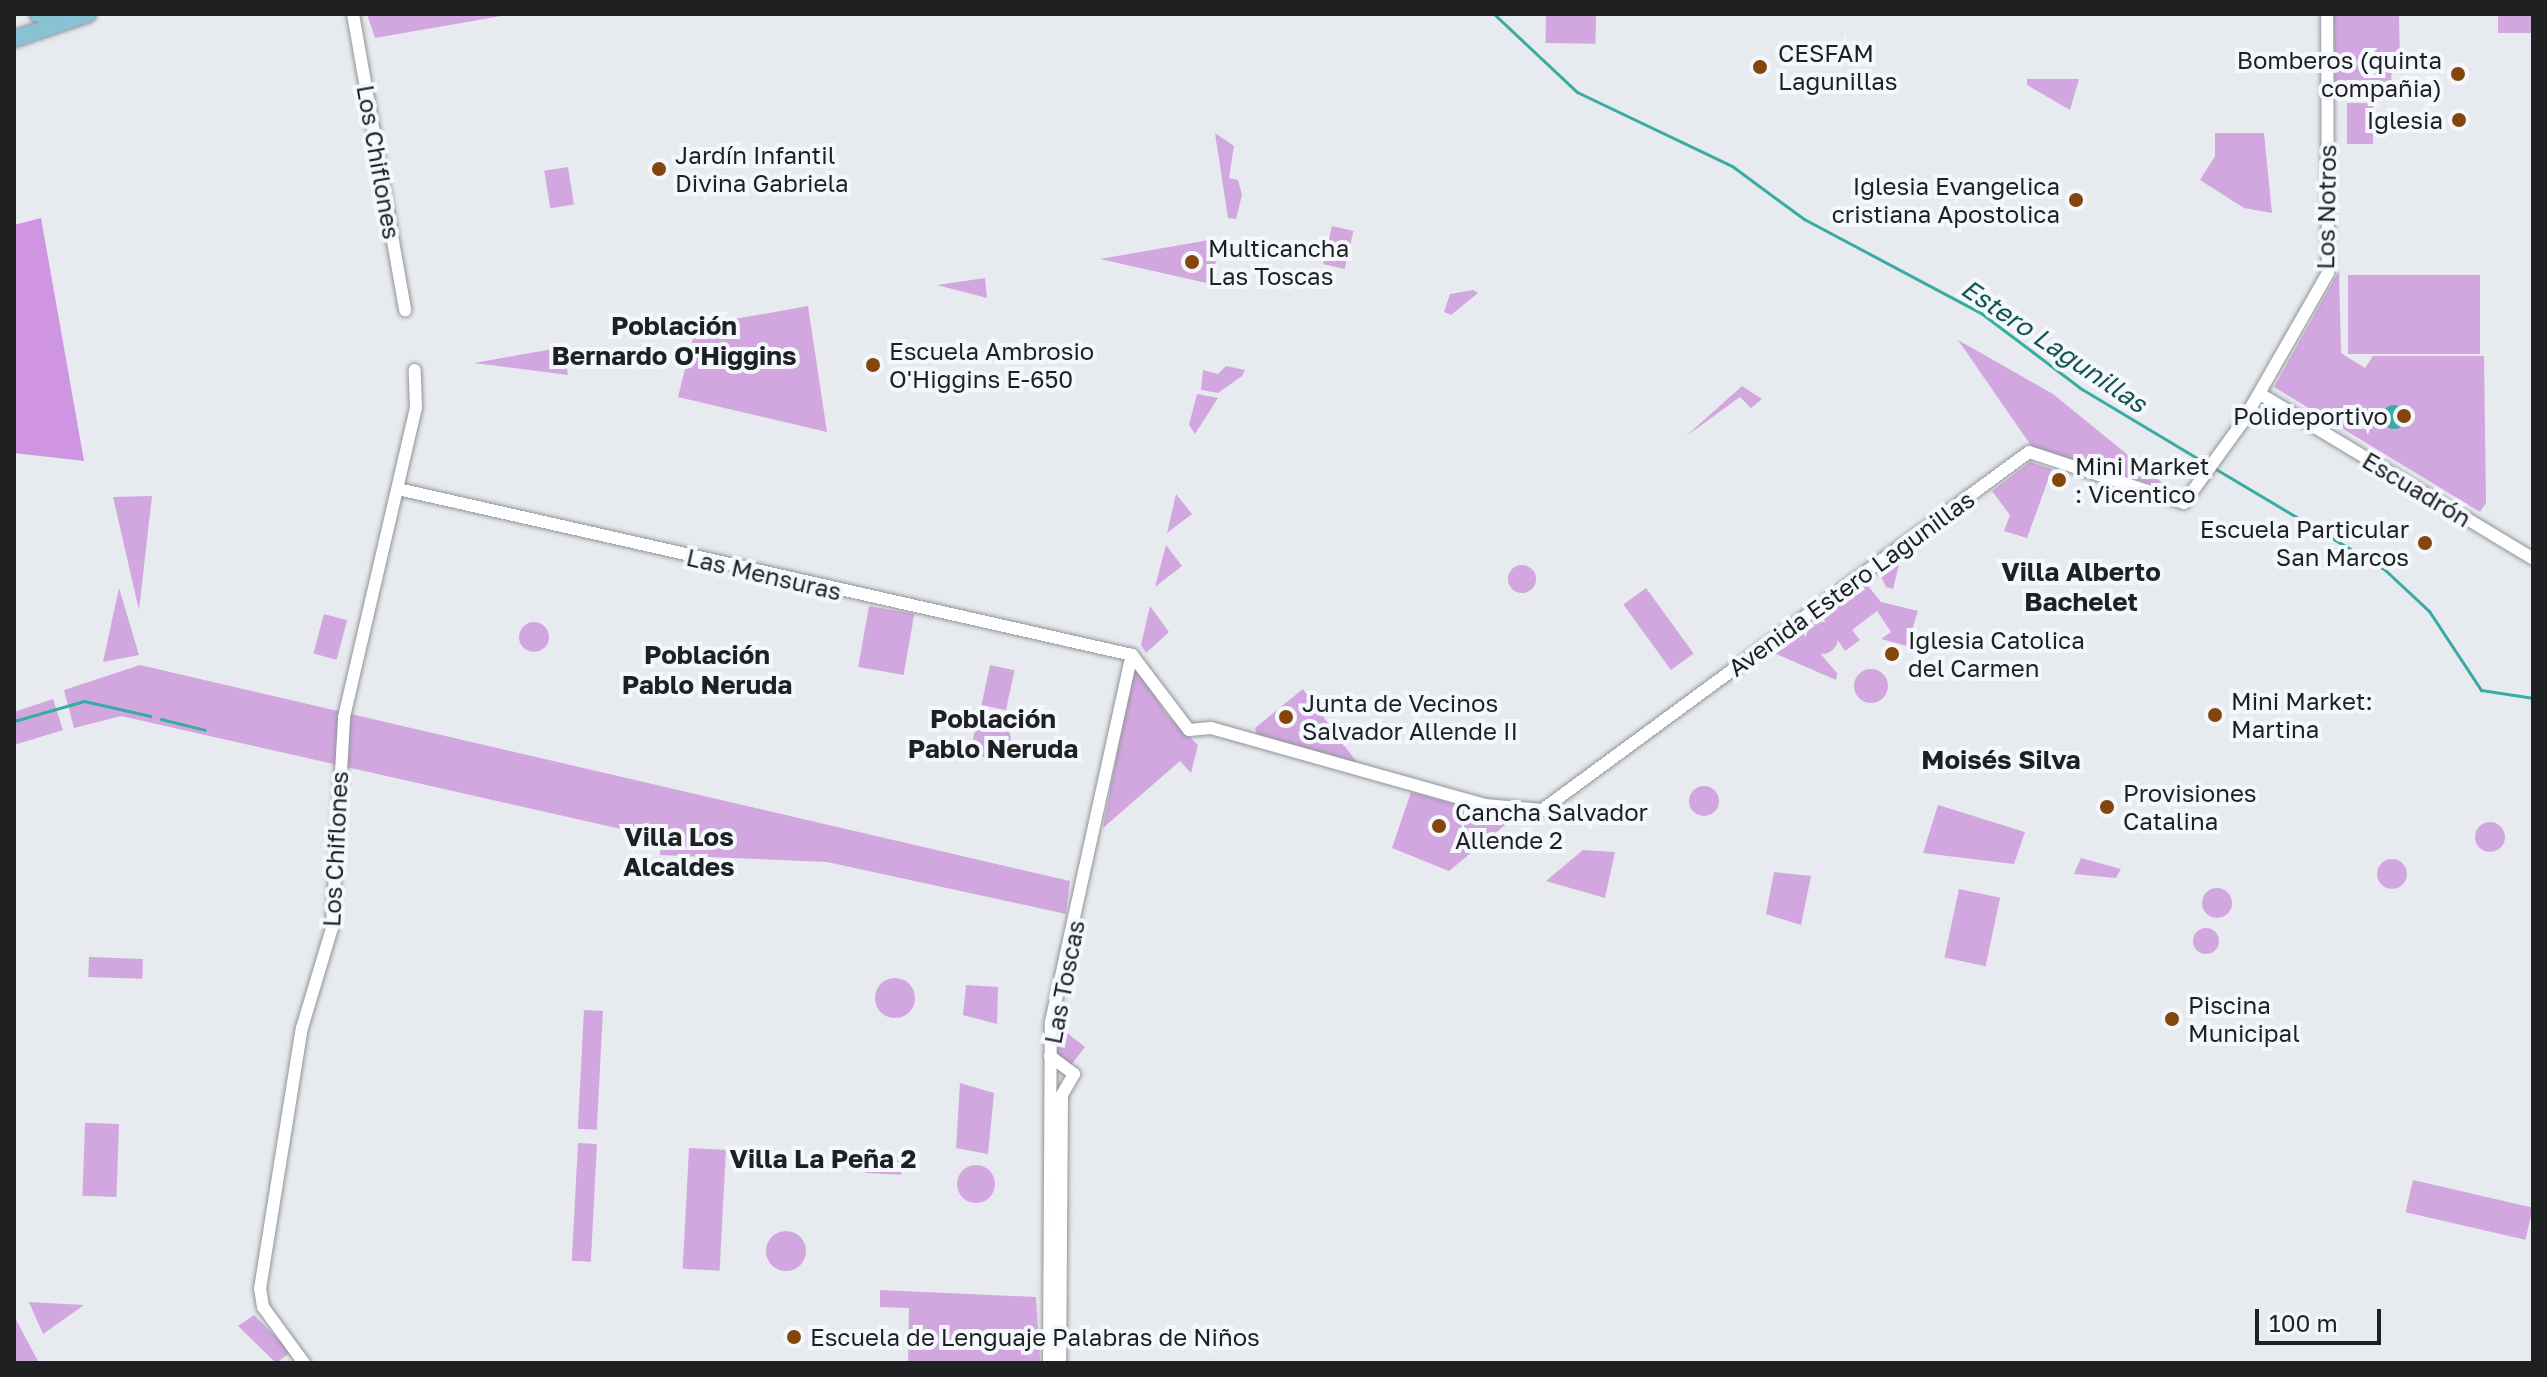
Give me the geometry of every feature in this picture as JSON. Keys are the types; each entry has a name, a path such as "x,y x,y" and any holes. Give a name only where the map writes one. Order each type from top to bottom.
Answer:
{"main road":[{"path":"38,14 48,14"},
{"path":"14,39 88,14"}],"street":[{"name":"Los Chiflones","path":"353,14 405,310"},
{"name":"Los Notros","path":"2184,503 2260,394 2328,273 2327,14"},
{"name":"Los Chiflones","path":"304,1363 263,1307 260,1289 302,1028 332,928 343,721 418,400 415,370"},
{"name":"Escuadrón","path":"2260,394 2533,559"},
{"name":"Avenida Estero Lagunillas","path":"1132,655 1184,728 1206,728 1485,805 1542,810 2029,452 2184,503"},
{"name":"Las Mensuras","path":"398,489 1132,655"},
{"name":"Las Toscas","path":"1049,1363 1052,1016 1132,655"},
{"name":"Las Toscas","path":"1050,1056 1074,1074 1062,1095 1060,1363"}],"shaded area":[{"path":"367,14 513,14 375,38"},
{"path":"2334,14 2399,14 2400,64 2392,65 2391,84 2335,85"},
{"path":"2498,14 2533,14 2533,33 2498,33"},
{"path":"1546,15 1596,16 1596,44 1546,43"},
{"path":"2027,79 2079,79 2070,110 2027,85"},
{"path":"2347,103 2373,103 2373,144 2347,144"},
{"path":"1215,133 1234,146 1229,178 1238,180 1242,195 1236,219 1228,218"},
{"path":"2215,133 2264,133 2272,213 2244,208 2200,180 2215,156"},
{"path":"568,167 574,205 550,208 544,171"},
{"path":"41,218 84,461 14,453 14,225"},
{"path":"1332,226 1353,231 1345,269 1323,264"},
{"path":"1209,240 1219,247 1211,284 1100,259"},
{"name":"Polideportivo","path":"2339,271 2341,353 2365,368 2373,356 2484,356 2486,503 2480,512 2274,387"},
{"path":"2348,275 2480,275 2480,354 2348,354"},
{"path":"985,278 987,298 937,285"},
{"path":"1473,290 1478,293 1451,315 1444,312 1450,294"},
{"path":"808,306 827,432 678,397 696,326"},
{"path":"1958,340 2053,394 2171,490 2032,447"},
{"path":"564,347 568,375 474,363"},
{"path":"1226,366 1245,370 1242,376 1218,393 1201,390 1203,370 1218,374"},
{"path":"1742,386 1762,399 1751,408 1740,397 1685,437"},
{"path":"1197,394 1218,398 1195,434 1189,425"},
{"path":"2394,405 2403,408 2406,417 2403,426 2394,429 2385,426 2382,417 2385,408"},
{"path":"2030,462 2052,469 2027,538 2004,531 2010,515 1992,491"},
{"path":"1176,494 1192,514 1167,533"},
{"path":"152,496 139,610 113,497"},
{"path":"1166,545 1182,566 1155,587"},
{"path":"1902,553 1893,589 1886,587 1878,570"},
{"path":"1522,565 1532,569 1536,579 1532,589 1522,593 1512,589 1508,579 1512,569"},
{"path":"1865,582 1881,602 1918,611 1907,646 1881,639 1891,632 1877,611 1852,630 1860,640 1845,651 1820,614"},
{"path":"119,588 139,655 103,662"},
{"path":"1646,588 1694,654 1671,670 1623,604"},
{"path":"869,606 914,614 904,675 858,667"},
{"path":"1150,606 1169,632 1146,653 1141,645"},
{"path":"324,614 347,620 337,660 313,654"},
{"path":"534,622 545,626 549,637 545,648 534,652 523,648 519,637 523,626"},
{"path":"1822,622 1833,627 1838,638 1833,649 1822,654 1811,649 1806,638 1811,627"},
{"path":"1800,630 1837,673 1836,680 1772,652"},
{"path":"1134,663 1167,715 1198,745 1191,773 1180,761 1103,828"},
{"path":"140,665 1070,881 1066,914 827,862 660,855 661,838 121,716 74,728 64,690"},
{"path":"990,665 1014,670 1006,710 981,705"},
{"path":"1871,669 1883,674 1888,686 1883,698 1871,703 1859,698 1854,686 1859,674"},
{"path":"1303,689 1358,764 1257,736 1255,728"},
{"path":"53,699 63,730 14,745 14,712"},
{"path":"992,721 1006,726 1011,740 1006,754 992,759 978,754 973,740 978,726"},
{"path":"1704,786 1715,790 1719,801 1715,812 1704,816 1693,812 1689,801 1693,790"},
{"path":"1411,792 1485,812 1521,812 1449,871 1392,848"},
{"path":"1938,805 2025,832 2014,864 1923,853"},
{"path":"2490,822 2501,826 2505,837 2501,848 2490,852 2479,848 2475,837 2479,826"},
{"path":"1583,850 1615,852 1605,898 1546,881"},
{"path":"2081,858 2121,869 2116,878 2074,874"},
{"path":"2392,859 2403,863 2407,874 2403,885 2392,889 2381,885 2377,874 2381,863"},
{"path":"1774,872 1811,876 1801,925 1766,914"},
{"path":"2217,888 2228,892 2232,903 2228,914 2217,918 2206,914 2202,903 2206,892"},
{"path":"1959,889 2000,898 1986,966 1944,957"},
{"path":"2206,928 2215,932 2219,941 2215,950 2206,954 2197,950 2193,941 2197,932"},
{"path":"89,957 143,959 142,979 88,977"},
{"path":"895,978 909,984 915,998 909,1012 895,1018 881,1012 875,998 881,984"},
{"path":"966,985 998,987 997,1024 963,1015"},
{"path":"584,1010 603,1011 597,1130 578,1129"},
{"path":"1058,1026 1085,1047 1071,1065 1056,1055"},
{"path":"960,1083 994,1093 988,1154 956,1148"},
{"path":"85,1123 119,1124 116,1197 82,1196"},
{"path":"578,1143 597,1144 591,1262 572,1261"},
{"path":"689,1148 726,1150 720,1271 683,1269"},
{"path":"866,1155 902,1157 901,1175 865,1173"},
{"path":"976,1165 989,1171 995,1184 989,1197 976,1203 963,1197 957,1184 963,1171"},
{"path":"2413,1180 2533,1208 2525,1240 2406,1212"},
{"path":"786,1231 800,1237 806,1251 800,1265 786,1271 772,1265 766,1251 772,1237"},
{"path":"880,1290 1036,1297 1040,1361 908,1362 909,1308 880,1307"},
{"path":"29,1302 84,1305 43,1334"},
{"path":"254,1315 291,1352 276,1363 238,1326"},
{"path":"14,1316 39,1363 14,1363"}],"waterway":[{"name":"Estero Lagunillas","path":"1494,14 1577,92 1732,166 1804,219 1981,313 2080,388 2207,464"},
{"name":"Estero Lagunillas","path":"2214,468 2384,569 2429,611 2481,690 2533,698"},
{"path":"14,721 84,701 150,716"},
{"path":"161,719 205,730"}],"place":[{"name":"CESFAM Lagunillas","path":"1760,67"},
{"name":"Bomberos (quinta compañia)","path":"2458,74"},
{"name":"Iglesia","path":"2459,120"},
{"name":"Jardín Infantil Divina Gabriela","path":"659,169"},
{"name":"Iglesia Evangelica cristiana Apostolica","path":"2076,200"},
{"name":"Multicancha Las Toscas","path":"1192,262"},
{"name":"Escuela Ambrosio O'Higgins E-650","path":"873,365"},
{"name":"Polideportivo","path":"2404,416"},
{"name":"Mini Market : Vicentico","path":"2059,480"},
{"name":"Escuela Particular San Marcos","path":"2425,543"},
{"name":"Iglesia Catolica del Carmen","path":"1892,654"},
{"name":"Mini Market: Martina","path":"2215,715"},
{"name":"Junta de Vecinos Salvador Allende II","path":"1286,717"},
{"name":"Provisiones Catalina","path":"2107,807"},
{"name":"Cancha Salvador Allende 2","path":"1439,826"},
{"name":"Piscina Municipal","path":"2172,1019"},
{"name":"Escuela de Lenguaje Palabras de Niños","path":"794,1337"}],"district":[{"name":"Población Bernardo O'Higgins","path":"674,341"},
{"name":"Villa Alberto Bachelet","path":"2081,587"},
{"name":"Población Pablo Neruda","path":"707,670"},
{"name":"Población Pablo Neruda","path":"993,734"},
{"name":"Moisés Silva","path":"2001,760"},
{"name":"Villa Los Alcaldes","path":"679,852"},
{"name":"Villa La Peña 2","path":"823,1159"}]}
